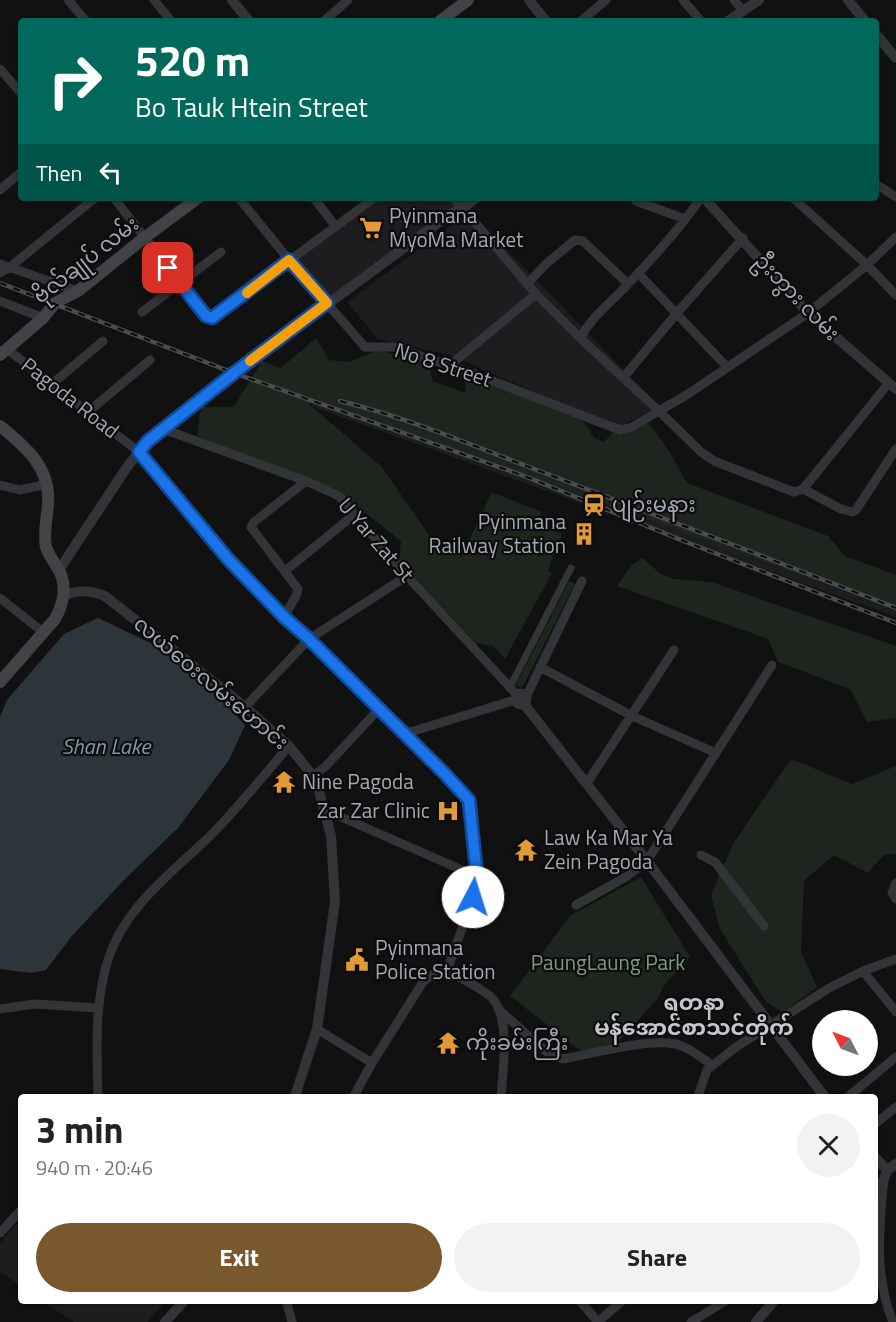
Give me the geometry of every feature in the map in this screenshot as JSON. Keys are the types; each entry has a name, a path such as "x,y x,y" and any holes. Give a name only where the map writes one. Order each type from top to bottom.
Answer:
{"main road":[{"path":"444,18 468,0"},
{"name":"ဗိုလ်ချုပ် လမ်း","path":"3,352 43,318 55,303 78,291 194,201"},
{"path":"0,426 28,452 44,472 48,484 46,545 49,555 59,570 64,595 61,609 44,633 0,681"}],"street":[{"path":"68,0 83,18"},
{"path":"154,0 169,18"},
{"path":"232,0 247,18"},
{"path":"327,18 348,0"},
{"path":"529,0 544,18"},
{"path":"585,18 606,0"},
{"path":"684,0 698,18"},
{"path":"734,0 743,10"},
{"path":"732,18 759,0"},
{"path":"848,0 863,18"},
{"path":"879,38 896,58"},
{"path":"0,69 18,90"},
{"path":"2,184 18,174"},
{"path":"879,186 896,197"},
{"path":"0,273 91,201"},
{"path":"116,201 180,283 209,316 370,201"},
{"name":"No 8 Street","path":"241,201 289,260 365,347 394,347 450,365 612,428 626,430 808,314 867,265 896,237"},
{"path":"316,201 336,227"},
{"path":"457,201 536,294 704,455 714,461 794,492 803,489 892,386"},
{"path":"59,570 139,452 163,429 327,303 450,214 472,201"},
{"path":"636,201 685,219"},
{"path":"580,338 587,324 628,284 700,201"},
{"name":"ဦးဘွား လမ်း","path":"706,201 742,238 808,314 892,386"},
{"path":"800,201 896,295"},
{"path":"623,378 742,238"},
{"path":"527,284 546,264 575,240 583,241 628,284"},
{"path":"142,312 220,252"},
{"path":"0,264 78,291"},
{"path":"638,273 728,367"},
{"path":"450,365 536,294"},
{"path":"0,301 43,318"},
{"path":"52,384 104,341"},
{"name":"Pagoda Road","path":"3,352 52,384 139,452 228,559 469,800 477,876 473,897 447,970"},
{"path":"88,412 150,360"},
{"name":"U Yar Zat St","path":"163,429 306,481 339,496 407,576 518,697"},
{"path":"803,489 841,510 852,512 856,510 896,449"},
{"path":"284,617 297,596 298,589 252,529 252,525 306,481"},
{"path":"0,485 20,490 48,484"},
{"path":"285,571 355,514"},
{"path":"518,697 571,568"},
{"path":"245,707 309,639 407,576"},
{"path":"404,734 518,697 540,667 582,581"},
{"name":"လယ်ဝေးလမ်းဟောင်း","path":"64,595 80,590 105,596 245,707 290,746 313,776 331,836 335,902 317,1029 296,1094"},
{"path":"0,598 44,633"},
{"path":"587,783 674,650"},
{"path":"576,905 626,877 647,861 772,665"},
{"path":"540,667 632,716 716,753"},
{"path":"518,697 647,861 822,1094"},
{"path":"313,776 325,767 378,710"},
{"path":"98,1094 98,1008 108,960 120,934 141,902 213,833 290,746"},
{"path":"325,810 477,876"},
{"path":"701,855 715,862 764,926"},
{"path":"896,883 892,893 896,899"},
{"path":"699,1094 705,1074 712,1065 770,1024 831,987 896,959"},
{"path":"355,1094 423,982 435,973 447,970 492,998 498,1009 503,1026 504,1068 501,1094"},
{"path":"863,972 896,1012"},
{"path":"0,1009 35,1004 98,1008"},
{"path":"498,1009 549,1054 562,1059 658,1042 676,1044 690,1049 712,1065"},
{"path":"317,1029 372,1063"},
{"path":"851,1094 896,1057"},
{"path":"878,1122 896,1107"},
{"path":"878,1160 889,1171"},
{"path":"878,1184 889,1171"},
{"path":"889,1171 879,1228 881,1284 885,1304 893,1322"},
{"path":"0,1233 18,1213"},
{"path":"165,1322 181,1304"},
{"path":"286,1304 292,1322"},
{"path":"582,1304 598,1322 618,1304"},
{"path":"691,1322 720,1304"},
{"path":"761,1320 772,1304"}],"shaded area":[{"path":"369,201 468,201 330,297 296,258"},
{"path":"470,212 659,406 617,428 450,355 378,339 347,302"},
{"path":"314,397 896,606 896,617 311,406"},
{"path":"18,1222 18,1284 0,1272 0,1243"},
{"path":"47,1304 164,1304 147,1322 74,1322"}],"green space":[{"path":"316,338 329,360 349,362 377,350 428,362 433,381 465,393 466,374 583,421 594,438 604,442 617,428 646,419 669,451 687,483 828,536 845,556 896,575 896,609 318,400 309,404 382,467 430,537 461,557 492,492 541,512 540,526 562,534 548,570 552,573 505,659 493,646 476,643 399,561 401,541 335,489 200,439 197,434 201,407 234,407 262,361 281,368"},
{"path":"642,558 661,574 674,579 711,582 896,646 896,718 867,722 850,689 778,662 768,639 617,586 632,565"},
{"path":"569,581 575,584 522,688 516,685"},
{"path":"791,759 852,784 896,766 896,854 884,855 868,873 834,855 804,881 801,952 817,987 783,1012 766,1002 720,929 711,895 733,844"},
{"name":"PaungLaung Park","path":"641,877 690,957 664,985 658,998 613,1048 585,1054 510,996 570,916"}],"water":[{"name":"Shan Lake","path":"98,618 155,645 208,686 245,725 229,760 178,828 124,880 71,937 46,970 31,973 0,969 0,717 7,700 64,634"}],"railway":[{"path":"0,283 234,373 527,477 686,542 896,623"},
{"path":"340,401 442,434 896,608"}],"slow traffic":[{"path":"247,293 289,260 327,303 250,361"}],"place":[{"name":"Pyinmana MyoMa Market","path":"371,228"},
{"name":"ပျဉ်းမနား","path":"594,505"},
{"name":"Pyinmana Railway Station","path":"584,534"},
{"name":"Nine Pagoda","path":"284,782"},
{"name":"Zar Zar Clinic","path":"448,811"},
{"name":"Law Ka Mar Ya Zein Pagoda","path":"526,850"},
{"name":"Pyinmana Police Station","path":"357,960"},
{"name":"ကိုးခမ်းကြီး","path":"448,1043"}],"district":[{"name":"ရတနာ မန်အောင်စာသင်တိုက်","path":"694,1014"}],"route":[{"path":"168,268 206,316 212,318 289,260 327,303 148,441 139,452 228,559 469,800 477,876 473,897"}]}
